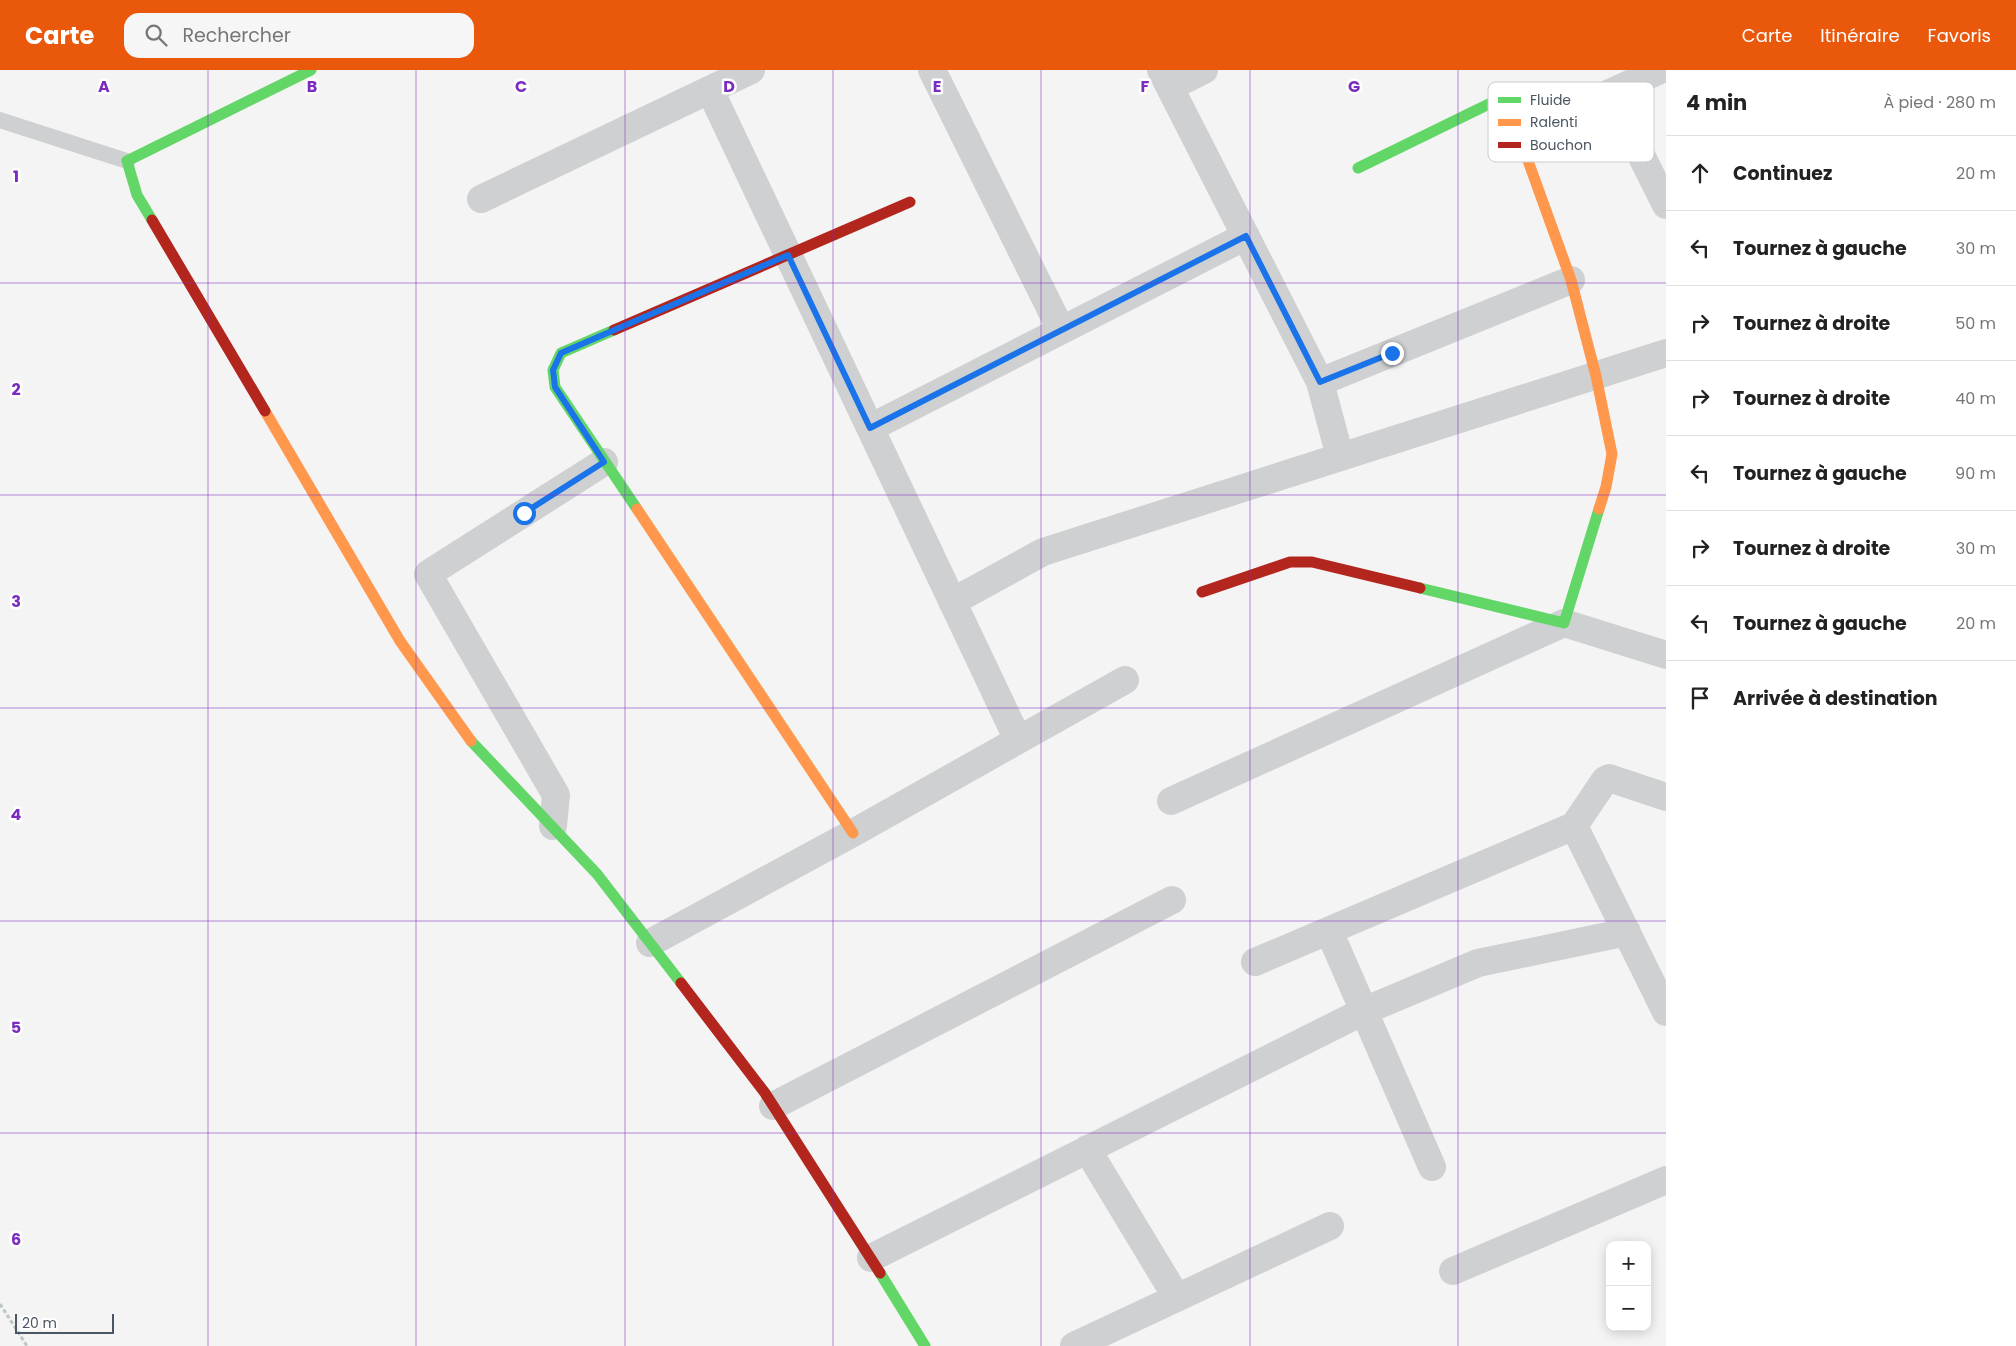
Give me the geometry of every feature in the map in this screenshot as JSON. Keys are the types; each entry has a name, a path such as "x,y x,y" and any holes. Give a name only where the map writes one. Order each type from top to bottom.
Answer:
{"street":[{"path":"311,70 127,161 137,195 400,641 474,743 597,874 773,1106 925,1346"},
{"path":"481,199 751,70"},
{"path":"932,70 1061,330"},
{"path":"1204,70 1165,78 1320,382 1340,457"},
{"path":"1634,82 1660,70"},
{"path":"710,90 1018,740"},
{"path":"1358,168 1488,104"},
{"path":"1171,801 1564,624 1610,471 1612,454 1596,376 1572,280 1530,162"},
{"path":"1644,162 1666,206"},
{"path":"853,833 555,387 553,370 561,353 910,202"},
{"path":"870,428 1246,236"},
{"path":"1320,382 1572,280"},
{"path":"952,602 1043,552 1666,353"},
{"path":"553,826 556,795 428,574 604,462"},
{"path":"1202,592 1290,562 1312,562 1564,624 1666,655"},
{"path":"650,943 853,833 1125,680"},
{"path":"1255,962 1574,826 1605,780 1609,778 1664,789"},
{"path":"1574,826 1666,1012"},
{"path":"773,1106 1172,900"},
{"path":"1329,931 1432,1167"},
{"path":"871,1258 1364,1011 1478,963 1627,932"},
{"path":"1087,1150 1177,1298"},
{"path":"1453,1271 1666,1180"},
{"path":"1074,1346 1330,1226"}],"lane":[{"path":"0,120 127,161"}],"path":[{"path":"0,1304 27,1346"}],"traffic: fast":[{"path":"152,220 137,195 127,161 311,70"},
{"path":"1358,168 1488,104"},
{"path":"614,330 561,353 553,370 555,387 637,509"},
{"path":"1420,588 1564,623 1599,509"},
{"path":"471,741 597,874 681,983"},
{"path":"880,1273 925,1346"}],"traffic: slow":[{"path":"1528,162 1571,280 1596,376 1612,454 1606,487 1599,509"},
{"path":"265,411 400,641 471,741"},
{"path":"637,509 853,833"}],"traffic: jam":[{"path":"614,330 910,202"},
{"path":"152,220 265,411"},
{"path":"1202,592 1290,562 1312,562 1420,588"},
{"path":"681,983 765,1093 880,1273"}],"route":[{"path":"524,513 604,462 555,387 553,370 561,353 788,255 870,428 1246,236 1320,382 1392,353"}]}
